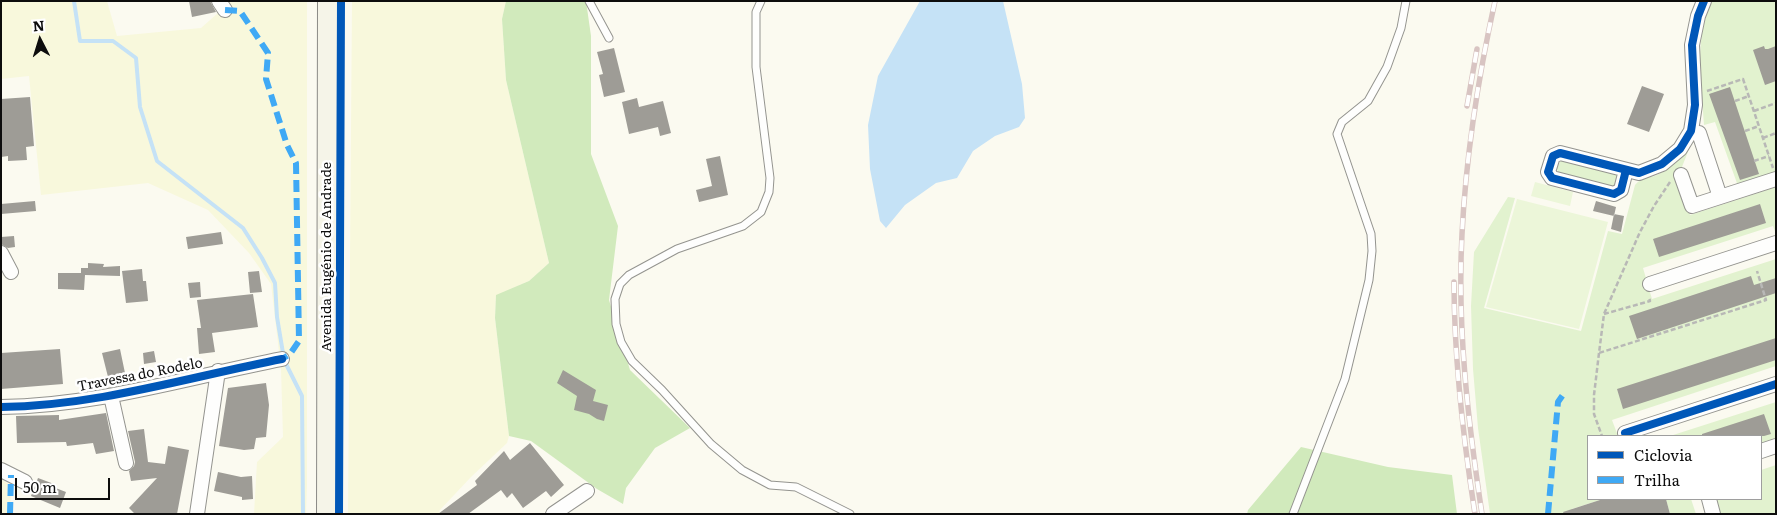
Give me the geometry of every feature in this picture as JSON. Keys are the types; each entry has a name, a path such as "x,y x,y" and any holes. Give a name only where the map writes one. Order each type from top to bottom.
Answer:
{"main road":[{"name":"Avenida Eugénio de Andrade","path":"327,514 328,1"}],"street":[{"path":"1626,170 1621,190 1614,194 1552,178 1548,172 1553,156 1560,153 1639,173 1662,164 1680,149 1691,131 1695,105 1692,45 1698,16 1704,1"},
{"path":"1699,133 1720,197"},
{"path":"1681,175 1692,206 1776,179"},
{"path":"1650,284 1776,243"},
{"path":"1,254 11,272"},
{"name":"Travessa do Rodelo","path":"1,406 24,406 111,396 282,359"},
{"name":"Travessa do Rodelo","path":"197,514 218,372"},
{"path":"1625,433 1776,384"},
{"path":"111,396 126,463"},
{"path":"1762,451 1776,446"},
{"path":"1,470 24,482"},
{"path":"553,514 587,491"},
{"path":"1709,500 1713,514"}],"lane":[{"path":"589,1 609,38"},
{"path":"761,1 756,12 756,67 770,178 769,192 761,212 743,226 677,250 629,275 620,284 615,299 616,324 621,342 632,362 662,390 711,444 742,470 770,486 796,487 850,514"},
{"path":"1293,514 1345,379 1369,280 1372,251 1371,234 1337,134 1342,122 1368,102 1387,67 1401,28 1406,1"}],"path":[{"path":"1743,79 1775,174"},
{"path":"1735,101 1749,96"},
{"path":"1754,111 1776,103"},
{"path":"1744,131 1759,126"},
{"path":"1763,138 1776,133"},
{"path":"1754,161 1769,156"},
{"path":"1604,314 1650,300 1646,286 1650,284"},
{"path":"1599,353 1594,395 1594,414 1602,435"}],"green space":[{"path":"1,1 107,1 117,36 201,28 218,13 221,1 307,1 306,514 254,514 257,462 283,437 281,369 271,284 249,253 208,210 148,183 41,195 29,76 1,79"},
{"path":"352,1 506,1 502,19 506,80 549,263 529,281 496,296 495,318 509,436 507,443 439,511 441,514 348,514"},
{"path":"506,1 586,1 591,36 591,154 618,226 609,300 630,370 690,428 655,448 626,488 623,504 597,489 531,441 509,436 495,318 496,295 529,281 549,263 506,80 502,19"},
{"path":"1712,1 1776,1 1776,173 1738,186 1715,122 1704,125 1700,62 1702,31"},
{"path":"1689,149 1680,172 1679,182 1690,215 1776,187 1776,234 1773,226 1643,268 1652,299 1776,259 1776,366 1612,420 1618,435 1587,435 1587,500 1600,500 1572,509 1573,514 1490,514 1478,428 1473,369 1471,306 1474,252 1508,197 1515,198 1484,308 1581,331 1608,231 1622,234 1637,182 1657,175 1675,163"},
{"path":"1561,160 1617,174 1618,177 1614,187 1558,173 1557,168"},
{"path":"1535,182 1573,192 1570,206 1531,196"},
{"path":"1517,199 1608,222 1579,329 1486,307"},
{"path":"1776,402 1776,440 1762,445 1762,435 1673,435"},
{"path":"1301,447 1388,467 1452,475 1457,514 1247,514 1248,510"},
{"path":"1776,465 1776,514 1719,514 1714,500 1762,500 1762,470"},
{"path":"1,479 12,486 9,514 1,514"},
{"path":"1666,500 1691,500 1696,514 1670,514"}],"water":[{"path":"920,1 1003,1 1022,84 1025,118 1019,127 995,136 973,151 957,178 936,183 905,205 886,228 880,221 870,169 868,125 878,76"}],"building":[{"path":"189,1 210,1 216,12 192,17"},
{"path":"1764,46 1765,49 1768,49 1776,46 1776,81 1765,85 1753,50"},
{"path":"614,48 625,92 604,97 599,75 603,74 597,52"},
{"path":"1642,86 1664,94 1649,132 1627,124"},
{"path":"1730,87 1759,174 1740,180 1709,94"},
{"path":"30,97 34,146 26,147 27,160 8,161 8,156 1,157 1,99"},
{"path":"637,98 639,107 663,101 671,133 660,136 658,127 629,134 622,102"},
{"path":"720,156 728,195 699,202 696,190 712,186 706,159"},
{"path":"35,201 36,211 1,214 1,204"},
{"path":"1596,201 1616,207 1614,216 1593,211"},
{"path":"1760,204 1766,223 1659,257 1653,239"},
{"path":"1614,214 1624,216 1621,232 1611,229"},
{"path":"221,232 223,244 188,249 186,237"},
{"path":"14,236 15,247 8,248 1,244 1,237"},
{"path":"88,263 104,264 103,267 120,266 120,276 85,275 84,290 58,289 58,273 81,273 81,268 88,268"},
{"path":"142,269 143,281 146,281 148,301 126,303 122,271"},
{"path":"259,271 262,292 250,293 248,272"},
{"path":"1751,276 1754,285 1776,278 1776,293 1637,339 1629,316"},
{"path":"200,282 201,297 190,298 188,283"},
{"path":"253,294 258,327 212,333 215,352 199,354 197,328 201,328 197,300"},
{"path":"1776,338 1776,360 1623,409 1617,389"},
{"path":"60,349 63,384 1,389 1,353"},
{"path":"120,349 125,373 108,377 102,353"},
{"path":"154,351 156,362 144,364 143,353"},
{"path":"563,370 596,390 593,401 608,405 604,421 574,410 577,396 557,383"},
{"path":"266,383 269,405 266,437 256,438 254,449 244,450 219,446 228,388"},
{"path":"106,413 114,451 96,454 93,443 67,446 66,442 17,443 16,416 59,415 59,420"},
{"path":"1764,414 1771,434 1762,436 1702,434"},
{"path":"144,429 148,462 165,464 168,446 189,450 177,514 135,514 129,508 157,478 131,481 129,471 135,462 128,431"},
{"path":"530,443 564,485 551,497 546,491 523,508 512,493 507,498 501,490 468,514 438,514 477,485 475,481 504,451 510,460"},
{"path":"218,472 241,477 252,476 253,499 242,500 242,497 214,491"},
{"path":"38,478 54,484 53,487 66,492 60,508 31,496"},
{"path":"1600,500 1666,500 1670,514 1564,514 1563,512"}],"waterway":[{"path":"74,1 80,41 113,41 136,58 140,107 157,161 243,228 262,258 275,283 277,317 283,353"},
{"path":"286,364 302,396 303,514"}],"railway":[{"path":"1482,514 1465,374 1462,339 1461,269 1464,204 1470,146 1478,88 1495,1"},
{"path":"1467,106 1477,49"},
{"path":"1454,282 1460,398 1475,514"}],"marked path":[{"path":"225,10 240,11 268,53 266,79 287,145 296,163 299,341 290,354 282,359"},
{"path":"1548,514 1558,402 1565,392"},
{"path":"10,514 11,475"}],"cycle path":[{"path":"339,514 341,1"},
{"path":"1626,170 1621,190 1614,194 1552,178 1548,172 1553,156 1560,153 1639,173 1662,164 1680,149 1691,131 1695,105 1692,45 1698,16 1704,1"},
{"path":"1,407 72,402 282,359"},
{"path":"1625,433 1776,384"}]}
